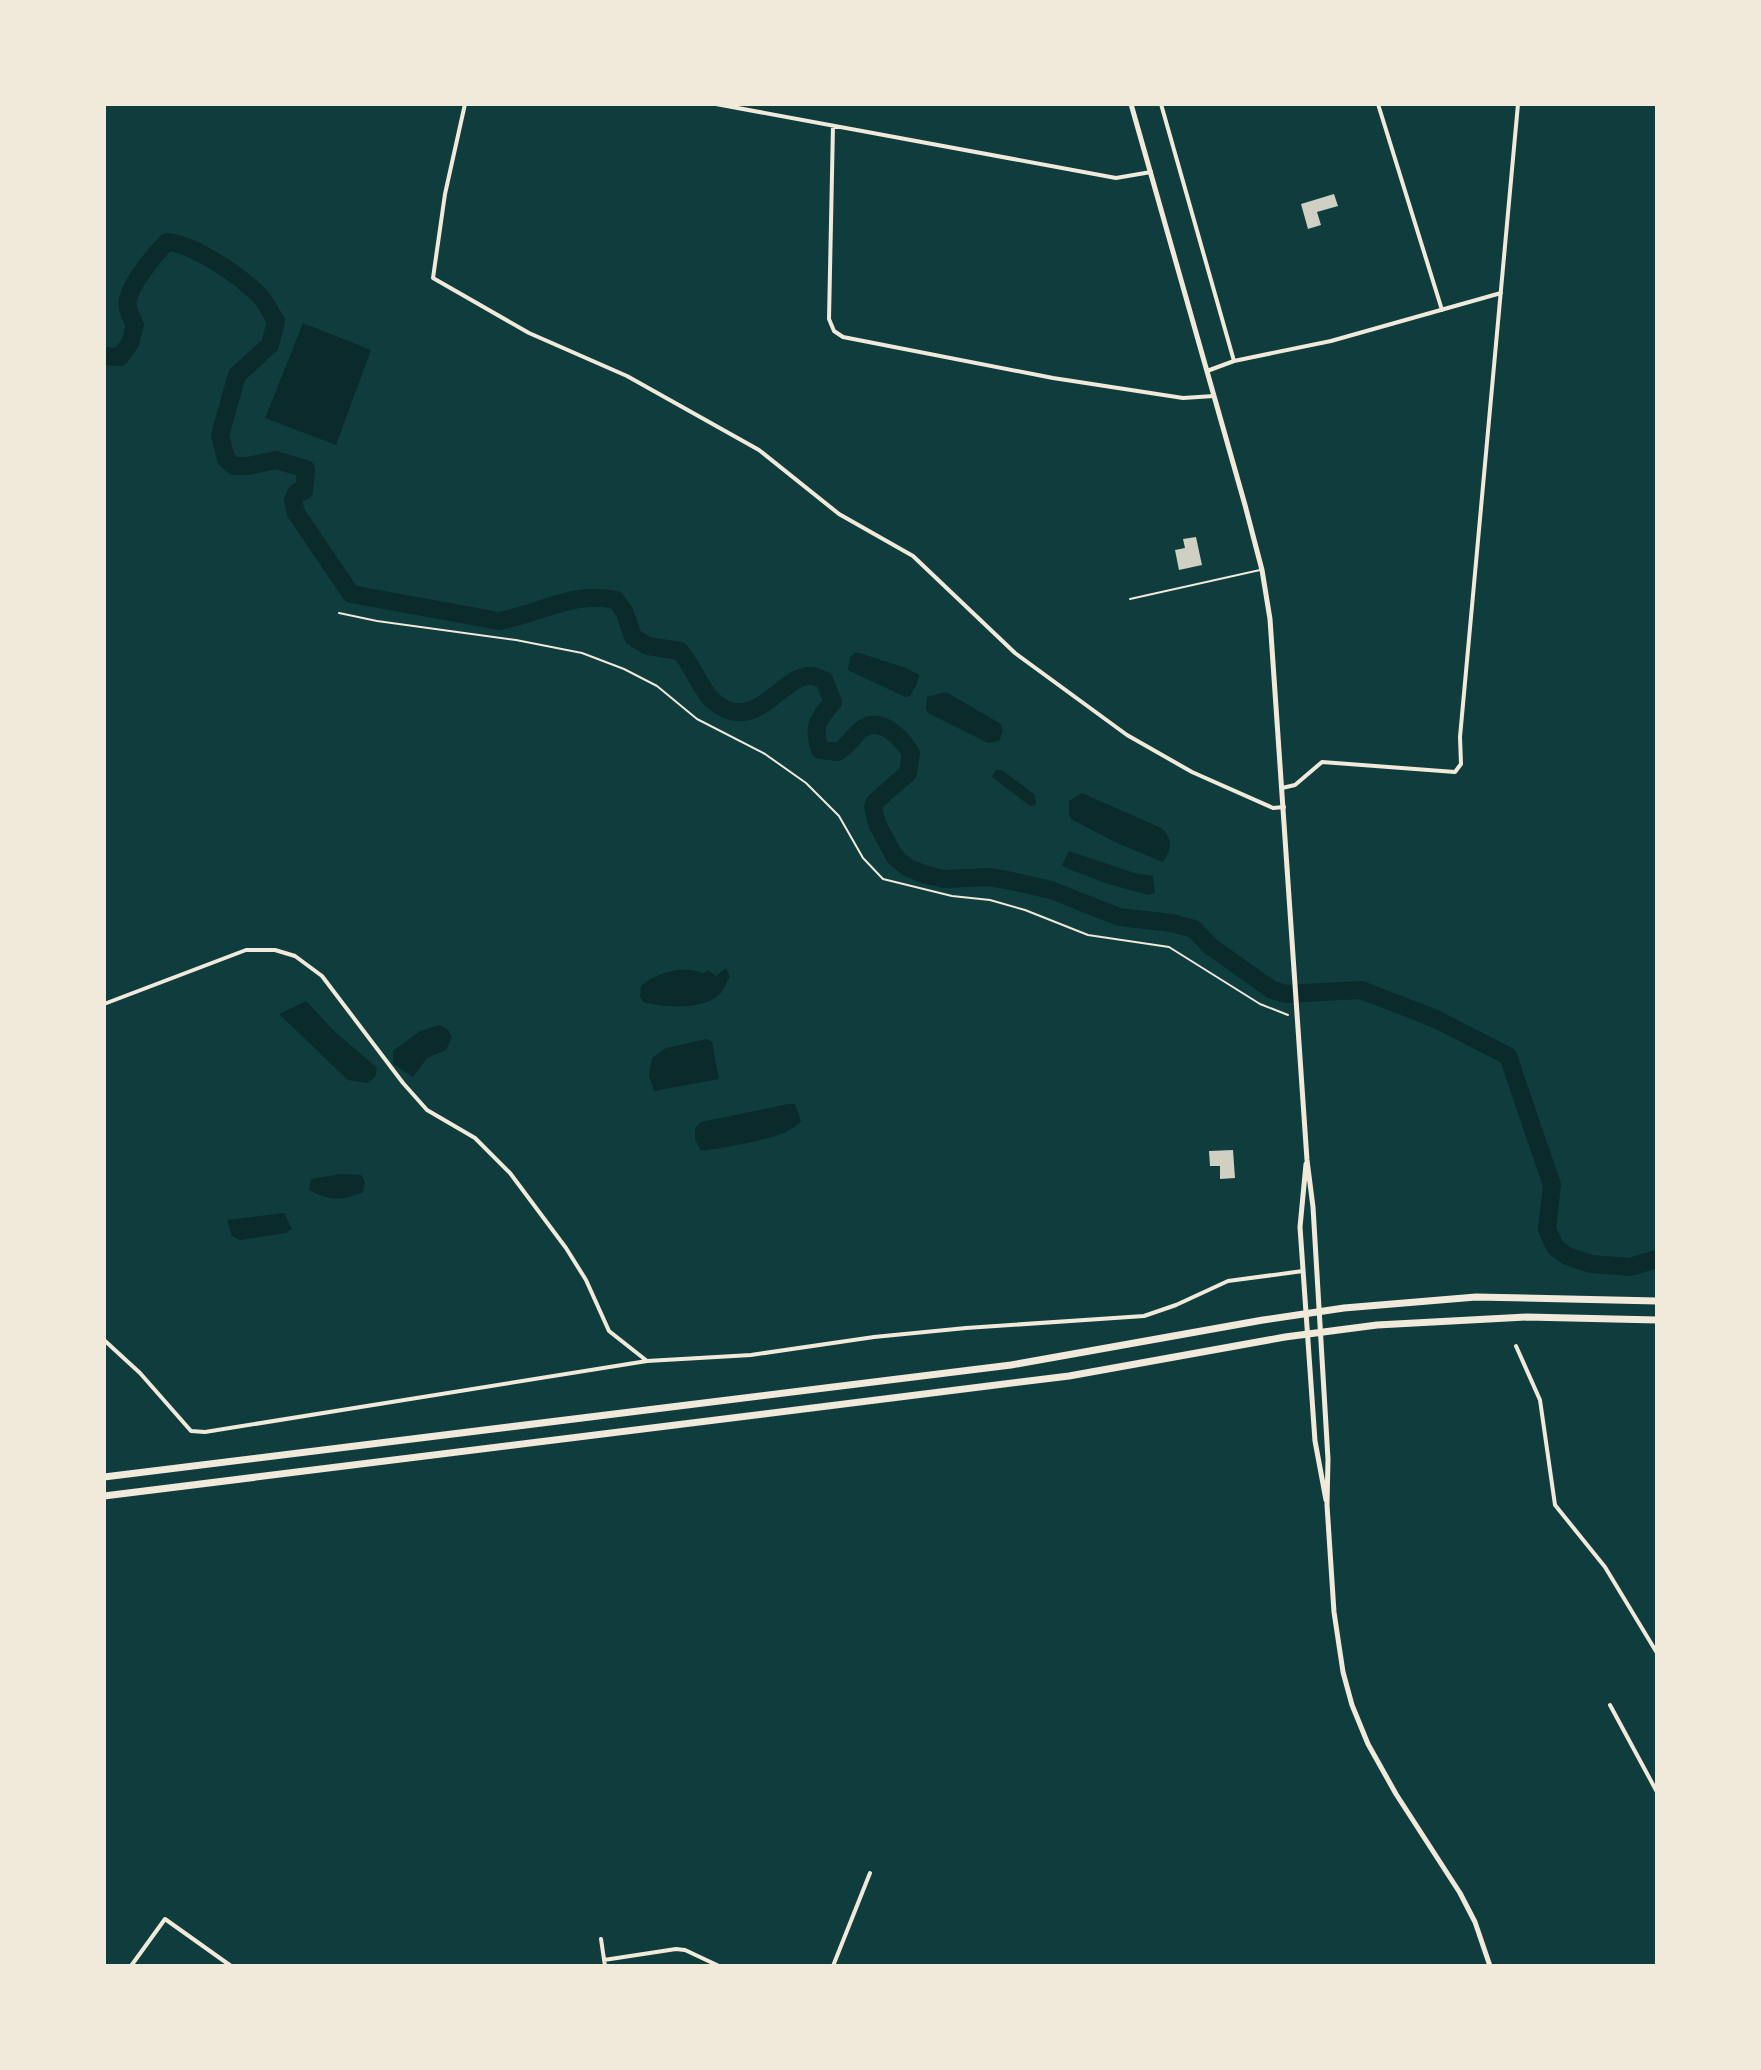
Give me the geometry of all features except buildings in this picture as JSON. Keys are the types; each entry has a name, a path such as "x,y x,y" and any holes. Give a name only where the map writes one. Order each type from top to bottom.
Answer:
{"main road":[{"path":"104,1477 1011,1365 1319,1311 1476,1297 1657,1301"},
{"path":"104,1496 1040,1380 1307,1333 1471,1318 1657,1320"}],"street":[{"path":"465,104 445,194 433,278 529,333 627,376 759,450 839,514 913,556 1015,653 1127,735 1192,772 1273,808 1284,807"},
{"path":"716,104 1116,178 1151,172"},
{"path":"1131,104 1262,570 1274,655 1315,1246 1328,1459 1327,1505 1337,1640 1352,1705 1368,1744 1389,1784 1460,1893 1475,1922 1490,1966"},
{"path":"1161,104 1234,361"},
{"path":"1378,104 1442,310"},
{"path":"1282,788 1295,785 1322,762 1455,772 1461,764 1460,737 1518,104"},
{"path":"833,126 829,319 834,331 843,337 1053,378 1183,398 1214,396"},
{"path":"1207,371 1234,361 1331,341 1501,293"},
{"path":"104,1004 246,950 275,950 295,956 322,976 427,1110 475,1138 510,1173 566,1248 586,1280 609,1331 647,1361"},
{"path":"1307,1160 1301,1197 1301,1246 1315,1441 1327,1505"},
{"path":"104,1340 140,1373 191,1431 205,1432 647,1361 751,1355 874,1337 966,1328 1144,1316 1228,1281 1303,1271"},
{"path":"1516,1346 1540,1400 1555,1505 1605,1567 1657,1653"},
{"path":"1610,1705 1657,1792"},
{"path":"833,1966 870,1873"},
{"path":"131,1966 165,1919 231,1966"},
{"path":"601,1939 604,1963 676,1949 719,1966"}],"lane":[{"path":"1130,599 1262,570"}],"path":[{"path":"339,613 582,653 624,669 657,686 697,719 765,754 806,783 839,816 863,858 883,879 952,896 990,900 1088,935 1169,947 1260,1004 1285,1015 1297,1012"}],"water":[{"path":"303,323 371,350 336,445 265,418"},
{"path":"856,652 919,675 910,696 905,697 848,670 850,657"},
{"path":"946,692 1001,724 1003,731 999,741 988,743 928,713 927,697"},
{"path":"996,770 1002,770 1035,795 1036,805 1030,806 992,777"},
{"path":"1082,793 1161,828 1170,844 1163,862 1071,819 1069,801"},
{"path":"1069,851 1134,873 1153,876 1155,893 1149,895 1108,884 1066,868 1062,865"},
{"path":"726,968 730,977 721,992 704,1003 661,1006 643,1002 640,996 641,986 662,974 678,970 703,973 708,970 716,976"},
{"path":"306,1001 333,1030 377,1068 375,1077 368,1083 348,1080 279,1014"},
{"path":"440,1025 452,1037 446,1050 427,1058 413,1077 393,1064 393,1051 420,1031"},
{"path":"707,1039 712,1042 719,1079 654,1091 649,1076 652,1058 666,1048"},
{"path":"795,1104 801,1121 794,1128 770,1138 701,1151 695,1139 695,1128 701,1122"},
{"path":"340,1174 361,1175 365,1182 363,1192 336,1198 309,1190 311,1179"},
{"path":"284,1213 292,1229 286,1233 240,1240 232,1236 227,1220"}],"waterway":[{"path":"104,356 120,357 130,343 135,325 128,306 130,293 144,269 167,242 190,248 216,262 259,295 276,321 270,345 237,375 220,435 226,459 234,466 276,460 306,469 304,491 297,492 293,500 296,513 351,594 499,621 572,600 616,600 625,613 633,637 648,646 680,651 711,699 727,710 741,712 754,709 801,678 814,676 824,680 833,702 818,723 820,750 838,752 862,729 876,725 890,730 911,753 908,773 873,807 877,824 895,857 907,867 944,879 989,877 1007,880 1051,890 1119,917 1172,923 1194,929 1210,946 1272,990 1286,994 1361,990 1436,1019 1508,1056 1552,1185 1547,1229 1555,1247 1567,1256 1591,1264 1630,1267 1657,1259"}]}
